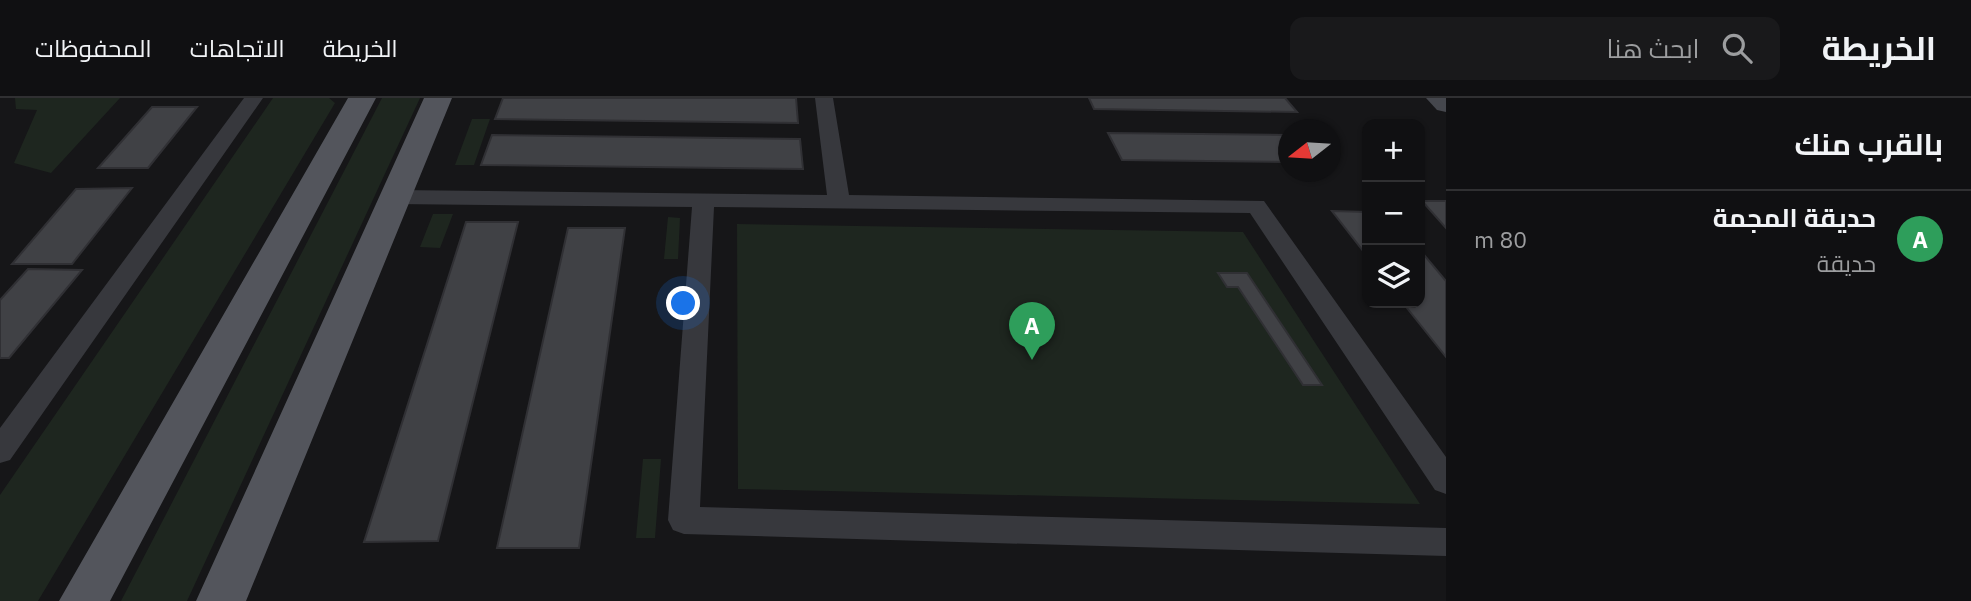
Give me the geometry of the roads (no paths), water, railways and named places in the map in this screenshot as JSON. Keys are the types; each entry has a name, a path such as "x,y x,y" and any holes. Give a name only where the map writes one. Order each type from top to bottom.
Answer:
{"main road":[{"path":"84,601 362,98"},
{"path":"220,601 438,98"}],"street":[{"path":"0,451 254,98"},
{"path":"824,98 839,201"},
{"path":"1439,98 1446,104"},
{"path":"395,197 1256,206 1446,481"},
{"path":"703,200 684,520 1446,542"}],"place":[{"name":"حديقة المجمة","path":"1032,360"}]}
